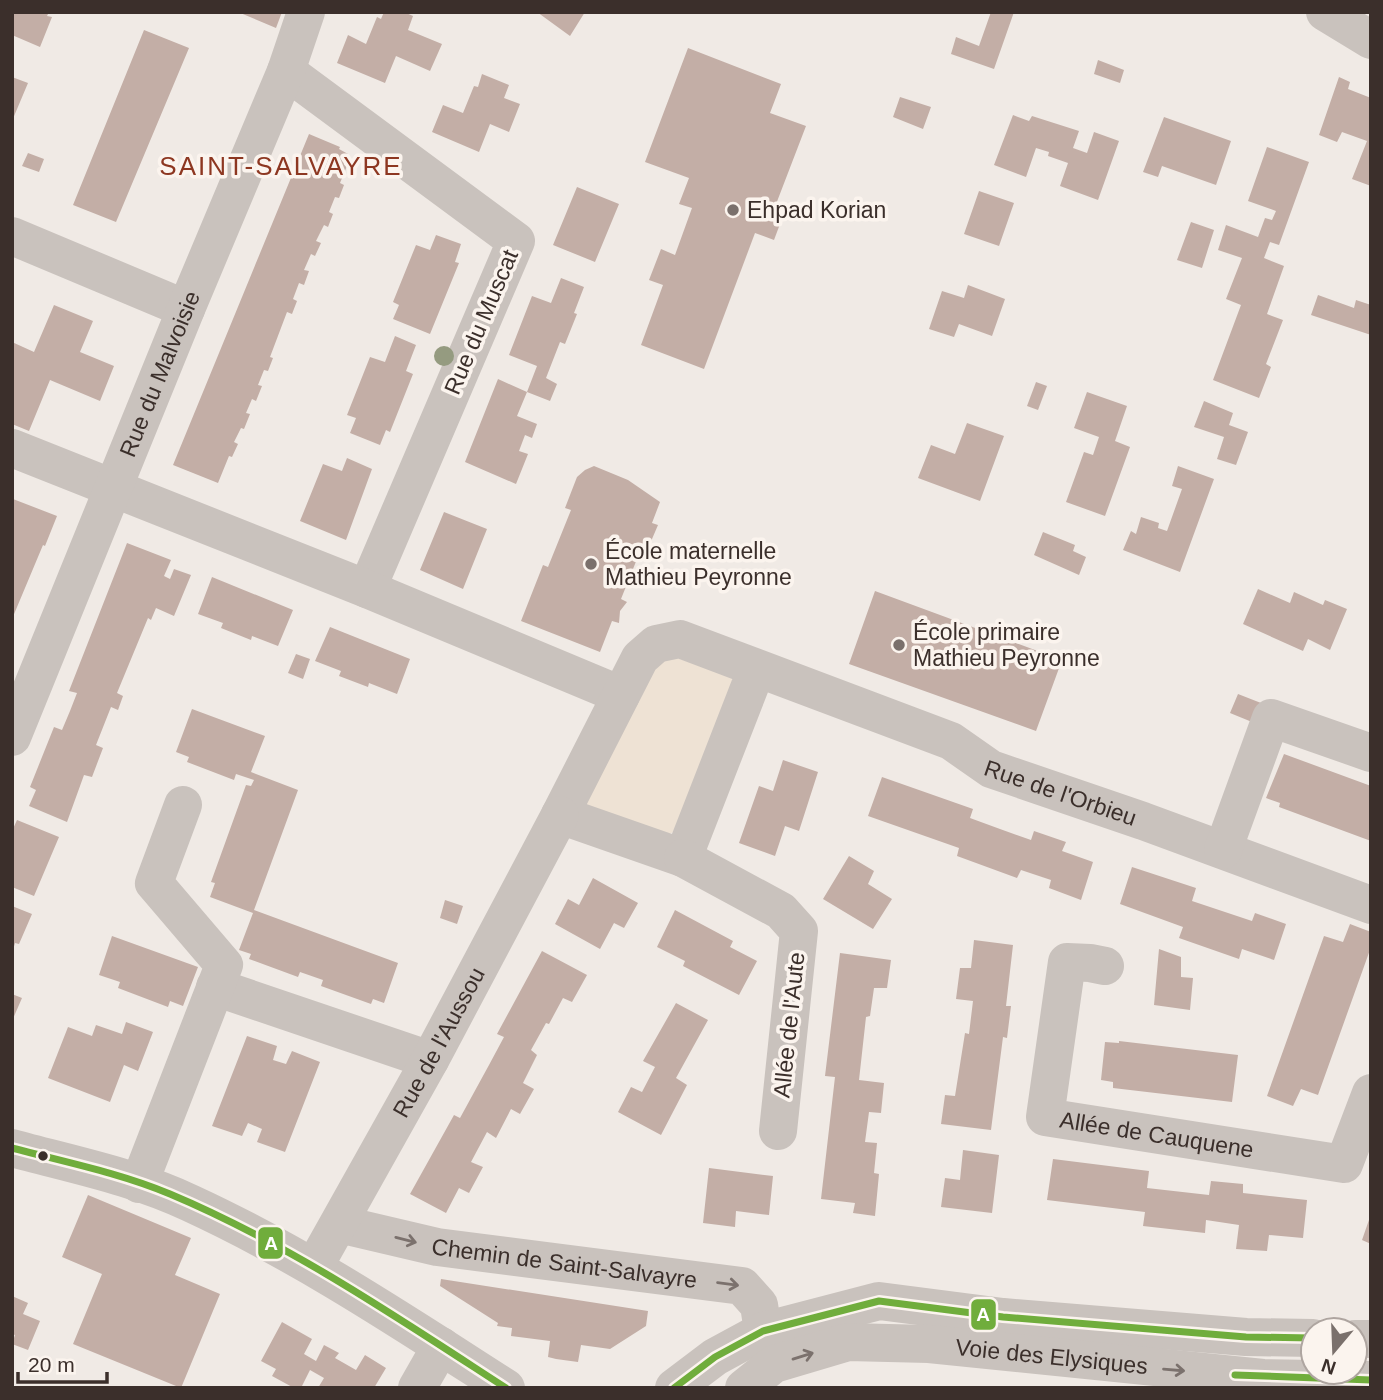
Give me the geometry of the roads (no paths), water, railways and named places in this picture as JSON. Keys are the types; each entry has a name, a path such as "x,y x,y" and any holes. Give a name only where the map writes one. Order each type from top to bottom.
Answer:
{"street":[{"name":"Rue du Malvoisie","path":"12,737 286,71 306,12"},
{"path":"1325,12 1371,40"},
{"name":"Rue du Muscat","path":"286,71 516,241 367,589"},
{"path":"12,236 186,309"},
{"path":"12,448 367,589 621,695"},
{"name":"Rue de l'Orbieu","path":"621,695 640,658 656,644 680,639 951,741 991,769 1371,905"},
{"path":"682,858 757,668"},
{"name":"Rue de l'Aussou","path":"314,1266 430,1060 621,695"},
{"path":"1223,850 1271,718 1371,753"},
{"path":"139,1184 224,965 153,883 183,805"},
{"name":"Allée de l'Aute","path":"560,815 682,858 781,911 799,931 778,1131"},
{"name":"Allée de Cauquene","path":"1105,967 1067,962 1045,1117 1344,1164 1371,1093"},
{"path":"215,987 430,1060"},
{"path":"12,1149 139,1184 188,1202 314,1266 506,1388"},
{"name":"Chemin de Saint-Salvayre","path":"339,1224 437,1247 742,1286 759,1305 763,1331"},
{"name":"Voie des Elysiques","path":"674,1388 715,1357 763,1331 879,1301 1003,1317 1246,1337 1299,1338"},
{"name":"Voie des Elysiques","path":"744,1388 774,1364 848,1342 929,1344 1262,1378 1371,1380"},
{"path":"417,1388 442,1346"}],"place":[{"name":"Ehpad Korian","path":"733,210"},
{"name":"École maternelle Mathieu Peyronne","path":"591,564"},
{"name":"École primaire Mathieu Peyronne","path":"899,645"}],"district":[{"name":"SAINT-SALVAYRE","path":"281,166"}]}
